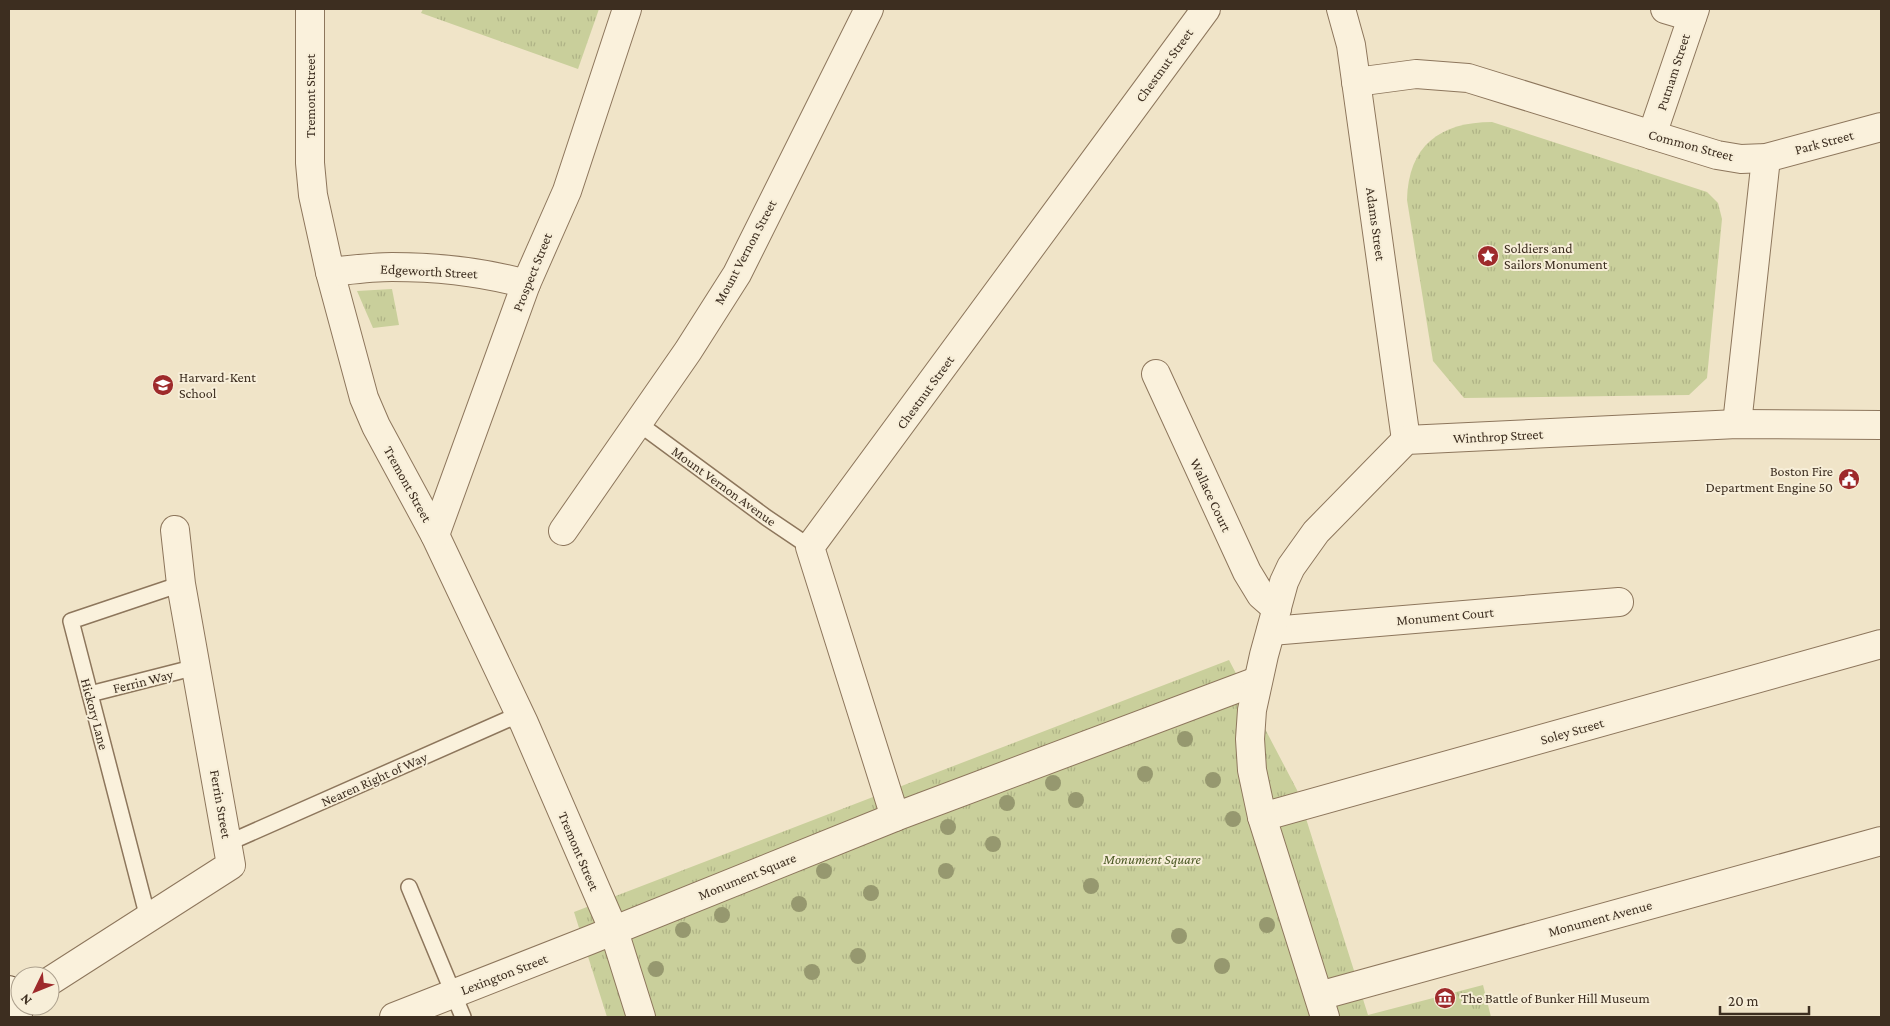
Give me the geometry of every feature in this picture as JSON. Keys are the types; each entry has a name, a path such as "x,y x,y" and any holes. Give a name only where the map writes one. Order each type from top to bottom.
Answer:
{"street":[{"name":"Tremont Street","path":"310,9 310,163 313,195 330,272 364,398 376,426 435,535 520,714 614,930"},
{"name":"Prospect Street","path":"435,535 526,284 567,191 627,9"},
{"name":"Mount Vernon Street","path":"563,531 692,344 737,274 869,9"},
{"name":"Chestnut Street","path":"810,548 1206,9"},
{"name":"Adams Street","path":"1341,9 1350,45 1356,82 1406,440"},
{"path":"1665,9 1693,13"},
{"name":"Putnam Street","path":"1652,135 1693,13"},
{"name":"Common Street","path":"1356,82 1416,74 1468,78 1717,155 1741,159 1766,158"},
{"name":"Park Street","path":"1766,158 1881,127"},
{"path":"1737,424 1766,158"},
{"name":"Edgeworth Street","path":"330,272 391,267 492,275 526,284"},
{"name":"Wallace Court","path":"1156,374 1247,572 1274,620"},
{"name":"Winthrop Street","path":"1406,440 1737,424 1881,425"},
{"path":"1322,1006 1262,818 1252,770 1250,739 1252,710 1257,681 1287,574 1304,546 1316,532 1406,440"},
{"name":"Ferrin Street","path":"60,975 231,865 181,584 174,530"},
{"path":"810,548 895,817"},
{"name":"Monument Court","path":"1274,620 1619,602"},
{"name":"Soley Street","path":"1262,818 1881,644"},
{"name":"Monument Square","path":"614,930 895,817 1257,681"},
{"name":"Monument Avenue","path":"1322,1006 1881,841"},
{"path":"614,930 641,1017"},
{"name":"Lexington Street","path":"394,1017 459,1005 614,930"}],"lane":[{"name":"Mount Vernon Avenue","path":"638,423 810,548"},
{"name":"Hickory Lane","path":"148,918 71,621 181,584"},
{"name":"Ferrin Way","path":"90,694 196,667"},
{"name":"Nearen Right of Way","path":"228,843 520,714"},
{"path":"409,887 459,1005"}],"green space":[{"path":"423,9 599,9 578,69 421,13"},
{"path":"1492,122 1707,192 1718,203 1722,219 1707,378 1689,395 1464,398 1433,361 1407,200 1409,181 1413,165 1430,141 1443,132 1457,127 1473,123"},
{"path":"392,289 399,325 373,328 357,291"},
{"name":"Monument Square","path":"1229,660 1297,790 1368,1015 1483,985 1491,1017 607,1017 574,912"}],"place":[{"name":"Soldiers and Sailors Monument","path":"1488,256"},
{"name":"Harvard-Kent School","path":"163,385"},
{"name":"Boston Fire Department Engine 50","path":"1849,479"},
{"name":"The Battle of Bunker Hill Museum","path":"1445,998"}]}
